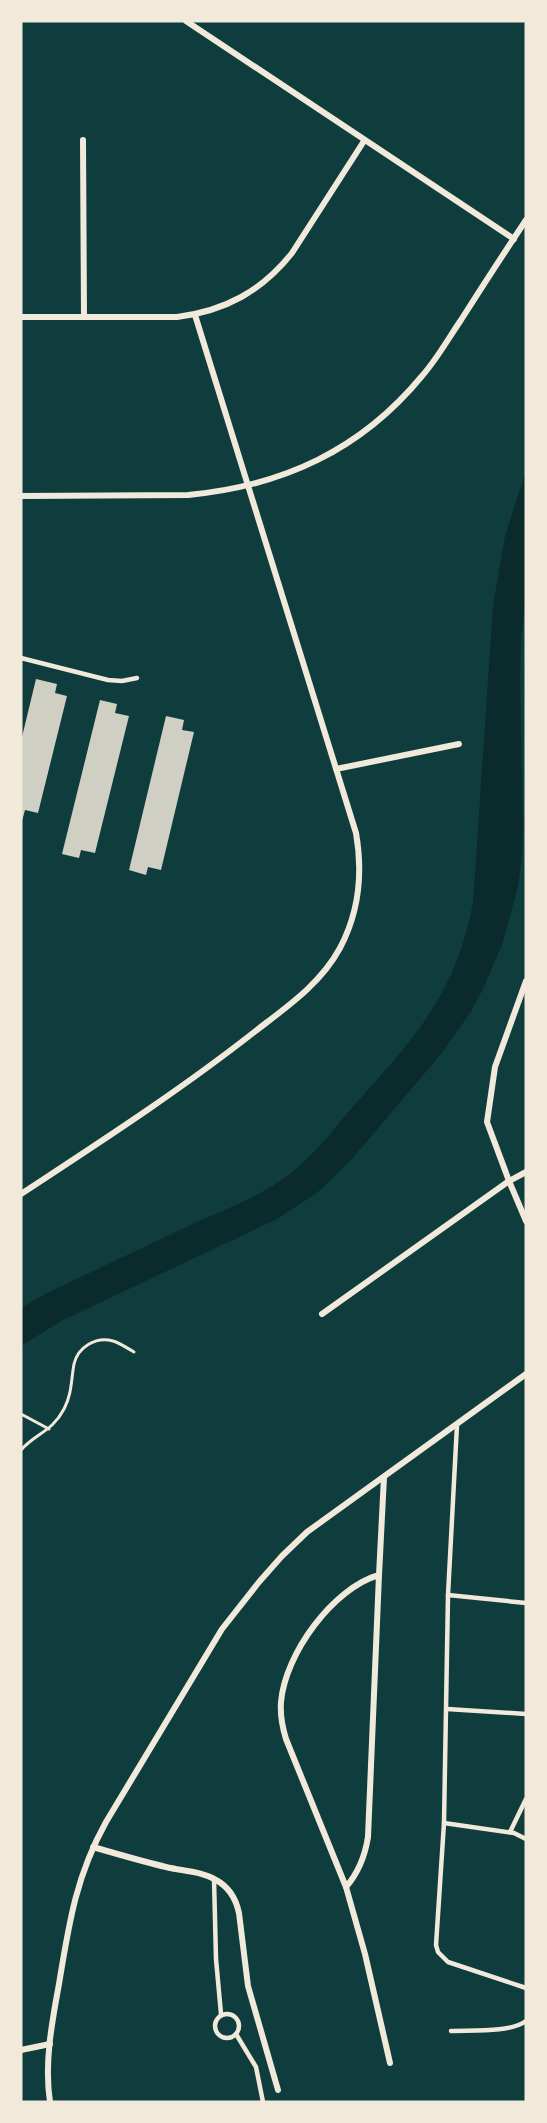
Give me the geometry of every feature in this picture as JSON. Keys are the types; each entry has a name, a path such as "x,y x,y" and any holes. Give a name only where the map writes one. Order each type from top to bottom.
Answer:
{"street":[{"path":"186,21 514,239"},
{"path":"83,140 84,317"},
{"path":"21,317 177,317 195,315 230,304 259,287 292,254 364,141"},
{"path":"21,496 188,495 247,487 296,471 344,446 387,414 418,382 439,354 526,220"},
{"path":"21,1194 204,1072 310,987 340,948 353,918 357,901 360,867 356,833 195,315"},
{"path":"336,769 459,744"},
{"path":"526,981 495,1067 487,1122 526,1221"},
{"path":"322,1314 526,1172"},
{"path":"50,2102 50,2044 70,1918 80,1880 93,1847 207,1654 240,1605 282,1556 307,1532 526,1374"},
{"path":"346,1887 363,1859 368,1837 384,1477"},
{"path":"379,1575 366,1579 348,1590 321,1617 293,1661 285,1682 280,1714 286,1738 346,1887 390,2063"},
{"path":"93,1847 214,1879 228,1890 237,1905 246,1978 278,2090"},
{"path":"21,2050 50,2044"}],"lane":[{"path":"21,658 108,680 122,681 137,678"},
{"path":"456,1425 448,1595 444,1823 436,1945 442,1958 455,1965 526,1988"},
{"path":"448,1595 526,1603"},
{"path":"447,1709 526,1714"},
{"path":"510,1832 526,1799"},
{"path":"444,1823 510,1832 526,1839"},
{"path":"214,1879 216,1959 221,2014 215,2021 215,2031 227,2038 236,2034 238,2020 231,2014 221,2014"},
{"path":"451,2031 508,2028 520,2026 526,2021"},
{"path":"236,2034 256,2067 263,2102"}],"path":[{"path":"21,1450 49,1429 58,1419 69,1399 75,1361 81,1349 93,1342 107,1340 114,1341 134,1352"},
{"path":"21,1414 49,1429"}],"water":[{"path":"526,471 526,594 520,678 522,857 518,886 502,945 470,1013 441,1054 351,1160 318,1192 277,1219 61,1321 21,1346 21,1308 47,1293 251,1198 300,1166 393,1062 428,1017 442,993 465,937 473,903 493,606 505,536"}],"building":[{"path":"36,679 57,684 55,693 67,696 38,813 25,810 22,821 21,741"},
{"path":"100,700 117,704 115,713 129,716 95,853 81,850 79,858 62,854"},
{"path":"166,716 184,720 182,730 194,732 161,870 148,867 146,875 129,870"}]}
